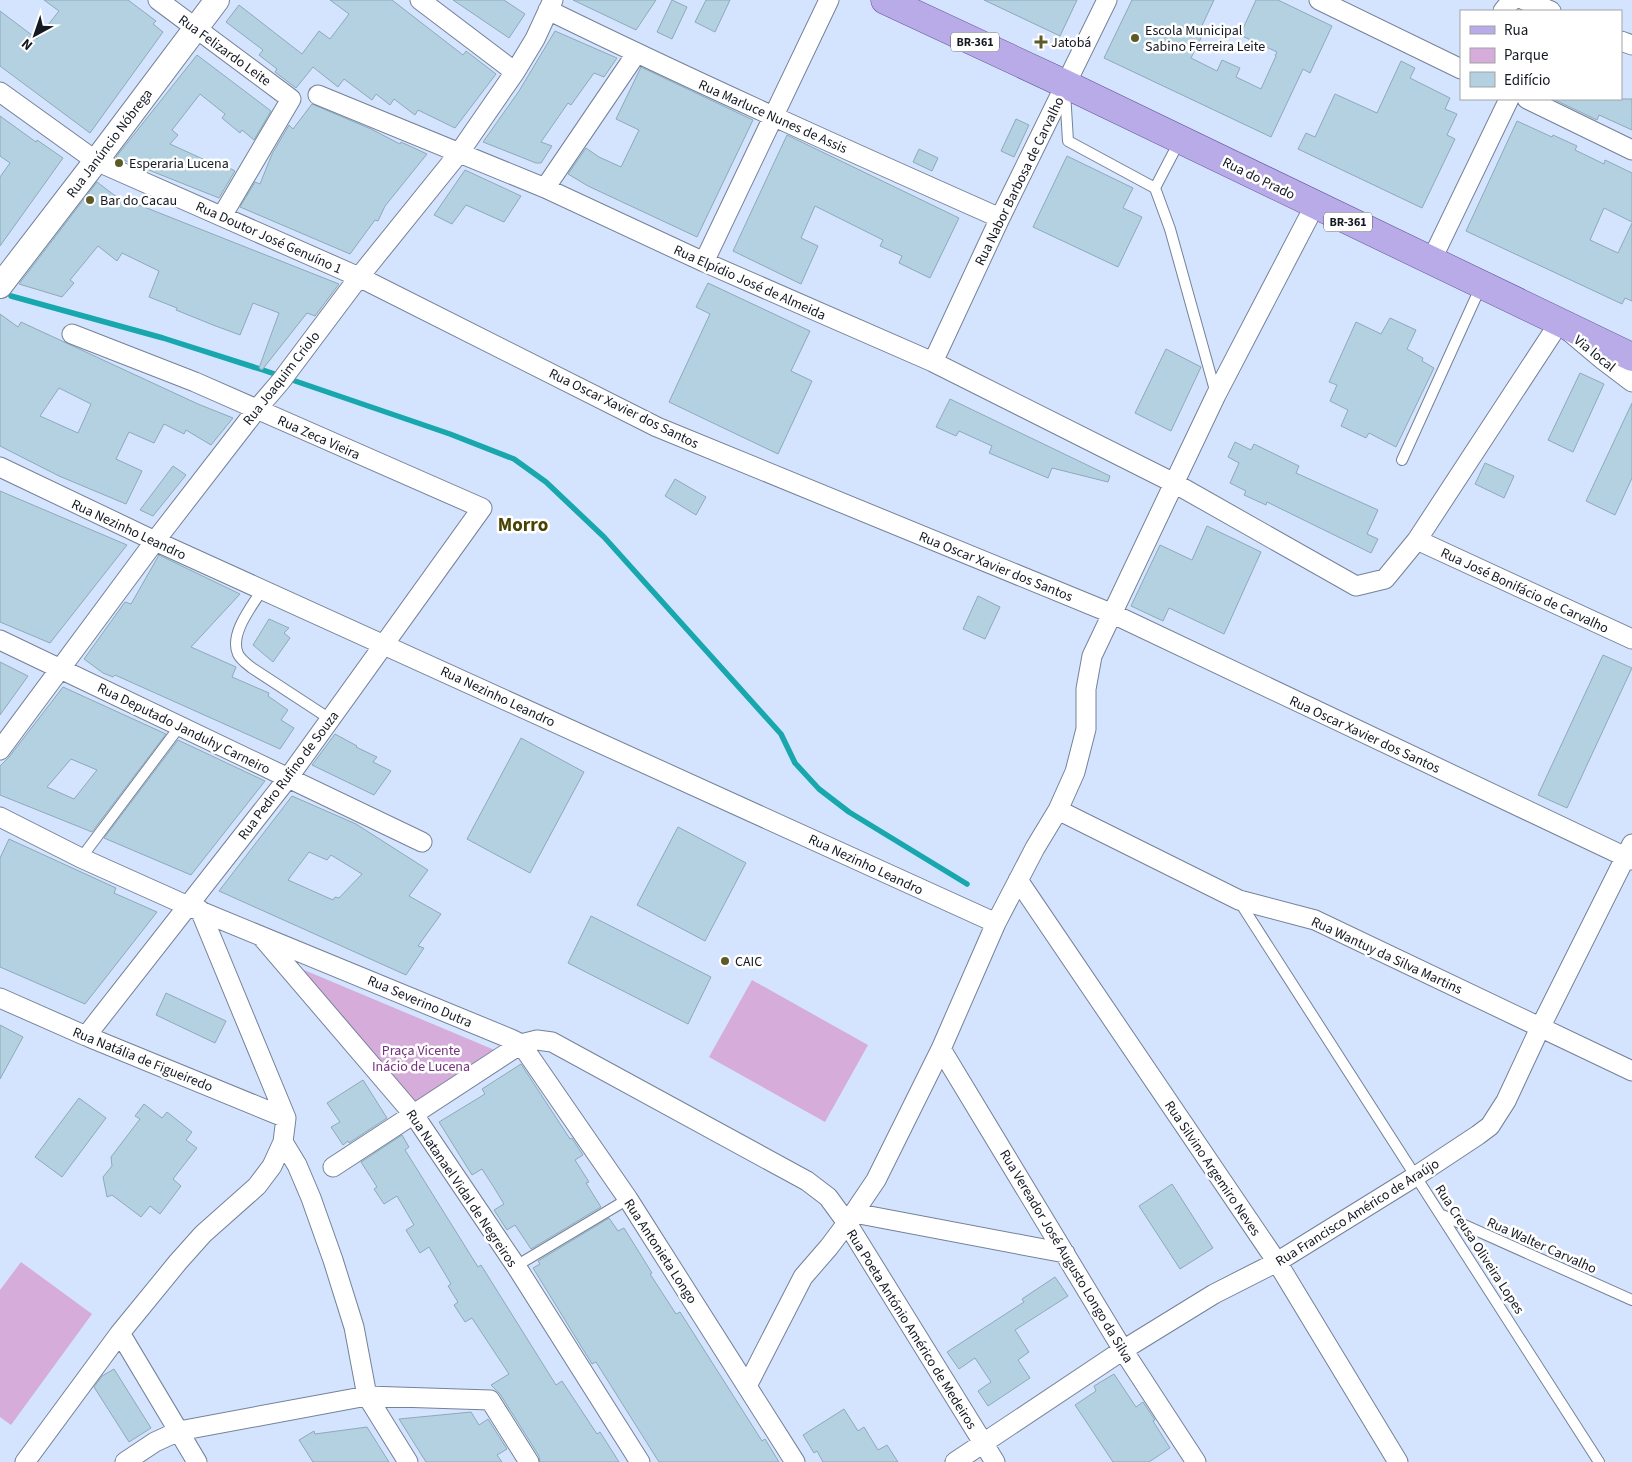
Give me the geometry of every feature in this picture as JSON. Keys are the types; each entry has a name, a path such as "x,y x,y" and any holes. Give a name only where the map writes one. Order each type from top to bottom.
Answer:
{"main road":[{"name":"Rua do Prado","path":"885,0 1065,84 1632,358"}],"street":[{"name":"Rua Felizardo Leite","path":"158,0 291,99 222,216"},
{"name":"Rua Janúncio Nóbrega","path":"0,285 217,0"},
{"path":"420,0 515,72"},
{"path":"704,262 829,0"},
{"name":"Rua Nabor Barbosa de Carvalho","path":"933,362 1000,218 1107,0"},
{"path":"1319,0 1460,68"},
{"path":"1524,0 1549,10"},
{"name":"Rua Joaquim Criolo","path":"0,750 256,409 281,381 359,277 459,153 535,40 550,5"},
{"name":"Rua Marluce Nunes de Assis","path":"550,5 636,54 1000,218"},
{"path":"545,188 636,54"},
{"name":"Rua Doutor José Genuíno 1","path":"0,92 96,161 359,277"},
{"name":"Rua Elpídio José de Almeida","path":"318,95 545,188 704,262 933,362 1174,483 1356,586 1385,579 1417,540 1559,323"},
{"path":"1432,262 1509,100"},
{"path":"1529,100 1632,150"},
{"path":"747,1386 803,1277 850,1218 876,1180 941,1048 996,923 1035,848 1058,810 1075,772 1086,729 1086,689 1092,656 1216,396 1315,206"},
{"name":"Rua Oscar Xavier dos Santos","path":"359,277 657,426 1112,614 1630,854"},
{"name":"Via local","path":"1559,323 1632,382"},
{"name":"Rua Zeca Vieira","path":"72,334 195,382 482,508"},
{"name":"Rua Nezinho Leandro","path":"0,467 155,542 384,644 996,923"},
{"name":"Rua Pedro Rufino de Souza","path":"86,1036 194,908 482,508"},
{"name":"Rua José Bonifácio de Carvalho","path":"1417,540 1632,639"},
{"name":"Rua Deputado Janduhy Carneiro","path":"0,640 62,668 422,842"},
{"name":"Rua Wantuy da Silva Martins","path":"1058,810 1239,900 1315,920 1632,1071"},
{"name":"Rua Severino Dutra","path":"0,817 82,858 194,908 521,1044"},
{"name":"Rua Francisco Américo de Araújo","path":"955,1462 1124,1350 1214,1294 1277,1262 1416,1176 1490,1126 1506,1101 1540,1028 1630,854"},
{"name":"Rua Silvino Argemiro Neves","path":"1018,880 1277,1262 1398,1462"},
{"path":"25,1462 120,1333 178,1262 203,1234 257,1186 272,1166 283,1142 286,1118 194,908"},
{"name":"Rua Natanael Vidal de Negreiros","path":"258,934 414,1115 516,1266 640,1462"},
{"name":"Rua Natália de Figueiredo","path":"0,998 86,1036 286,1118"},
{"name":"Rua Poeta António Américo de Medeiros","path":"521,1044 537,1040 552,1042 807,1181 828,1197 850,1218 995,1462"},
{"path":"333,1167 521,1044"},
{"name":"Rua Antonieta Longo","path":"521,1044 628,1199 795,1462"},
{"name":"Rua Vereador José Augusto Longo da Silva","path":"941,1048 1064,1253 1196,1462"},
{"path":"283,1142 297,1165 333,1260 354,1327 367,1396 408,1462"},
{"path":"850,1218 1064,1253"},
{"path":"120,1333 197,1462"},
{"path":"125,1462 155,1442 179,1431 367,1396 490,1400 529,1462"}],"lane":[{"path":"1065,84 1068,141 1155,188 1170,229 1216,396"},
{"path":"1155,188 1180,140"},
{"path":"1402,460 1482,286"},
{"path":"262,590 238,629 238,653 243,661 252,668 330,719"},
{"path":"82,858 180,726"},
{"name":"Rua Creusa Oliveira Lopes","path":"1239,900 1599,1462"},
{"path":"516,1266 628,1199"},
{"name":"Rua Walter Carvalho","path":"1441,1214 1632,1300"}],"green space":[{"name":"Praça Vicente Inácio de Lucena","path":"297,967 497,1051 415,1107"},
{"path":"752,980 868,1045 825,1122 709,1057"},
{"path":"21,1262 92,1314 11,1425 0,1417 0,1290"}],"building":[{"path":"44,0 128,0 156,21 153,24 163,32 90,133 0,66 0,11 37,39 59,11"},
{"path":"330,0 392,0 463,55 466,51 496,74 455,128 418,110 415,115 394,99 390,105 376,94 372,100 344,79 338,87 313,67 296,88 275,72 277,69 259,55 263,50 226,22 239,5 302,54 319,31 330,39 349,14"},
{"path":"453,0 504,0 525,14 509,38"},
{"path":"573,0 656,0 636,30"},
{"path":"672,0 687,7 672,39 657,32"},
{"path":"706,0 730,0 715,32 695,22"},
{"path":"984,0 1077,0 1060,36"},
{"path":"1132,0 1214,0 1198,34 1202,36 1191,58 1217,71 1222,60 1240,68 1236,77 1261,89 1277,52 1240,35 1256,0 1278,0 1332,26 1310,73 1303,69 1271,137 1104,58"},
{"path":"555,31 617,58 604,77 594,73 571,105 568,103 541,142 552,146 541,163 536,163 483,142 519,91"},
{"path":"197,55 271,111 254,140 242,130 240,133 222,118 225,114 200,94 172,130 178,135 170,144 216,165 218,162 235,171 219,198 116,157"},
{"path":"1401,61 1415,68 1410,78 1450,98 1445,109 1457,114 1447,135 1455,139 1422,208 1298,149 1306,133 1315,137 1335,94 1377,113"},
{"path":"641,67 753,120 697,237 588,186 568,174 586,148 599,157 621,167 639,130 616,119"},
{"path":"1632,99 1632,130 1599,115 1597,120 1555,100"},
{"path":"312,104 371,129 400,144 401,142 427,154 385,206 378,221 375,220 350,254 240,207 255,182 260,184 272,154 289,125 293,129"},
{"path":"0,116 36,142 37,140 63,158 0,246 0,177 10,163 0,156"},
{"path":"1016,119 1029,125 1014,157 1001,151"},
{"path":"1517,121 1577,146 1575,150 1604,164 1605,160 1632,173 1632,222 1604,208 1590,240 1618,253 1632,223 1632,301 1625,298 1622,304 1466,231"},
{"path":"787,135 959,218 930,278 899,263 902,256 880,246 883,240 815,206 801,238 818,246 801,284 733,251"},
{"path":"919,149 938,158 932,171 913,162"},
{"path":"1067,156 1133,188 1123,208 1142,217 1118,267 1033,227"},
{"path":"465,170 521,196 504,222 466,205 452,224 434,215"},
{"path":"97,182 114,195 339,284 315,316 307,313 262,370 259,368 279,313 253,303 240,335 213,325 149,297 159,271 122,253 117,261 98,246 70,280 74,283 62,297 19,284"},
{"path":"708,283 810,331 791,371 812,381 778,454 669,402 710,314 696,307"},
{"path":"0,314 18,327 21,322 198,404 233,418 211,445 186,430 184,434 164,424 154,443 129,432 116,459 142,471 126,504 59,476 0,446","holes":["59,388 91,404 78,433 40,416"]},
{"path":"1390,318 1416,330 1407,349 1423,358 1422,361 1434,368 1396,447 1369,433 1366,438 1341,426 1348,410 1330,401 1337,385 1329,382 1356,322 1381,334"},
{"path":"1166,349 1201,367 1171,431 1135,413"},
{"path":"1580,373 1604,384 1573,452 1548,440"},
{"path":"950,399 1110,476 1108,482 1052,468 1048,478 989,453 992,446 959,431 956,436 936,427"},
{"path":"1632,403 1632,478 1615,515 1586,501"},
{"path":"1235,442 1251,450 1254,444 1299,466 1296,473 1378,510 1367,534 1378,539 1371,553 1267,502 1266,505 1244,495 1246,491 1230,483 1239,463 1228,457"},
{"path":"1485,463 1514,476 1504,498 1475,484"},
{"path":"173,466 186,475 153,516 140,510"},
{"path":"675,479 706,497 696,515 665,496"},
{"path":"0,491 127,545 50,643 0,622"},
{"path":"1207,526 1261,552 1224,634 1169,608 1163,621 1131,606 1160,545 1192,560"},
{"path":"159,555 240,594 191,647 236,667 232,677 269,693 268,696 288,710 281,720 294,728 280,749 115,675 113,677 103,673 84,659 125,602 131,604"},
{"path":"978,596 1000,607 985,639 963,629"},
{"path":"269,619 289,628 284,633 290,638 273,662 253,645"},
{"path":"1603,655 1632,668 1567,808 1538,795"},
{"path":"0,662 28,676 0,715"},
{"path":"63,687 166,734 92,832 0,795 0,766","holes":["71,759 97,770 74,799 47,787"]},
{"path":"335,734 377,757 373,762 391,771 374,795 312,765"},
{"path":"521,738 584,772 530,873 467,839"},
{"path":"178,740 265,781 191,875 104,838"},
{"path":"292,796 356,824 428,870 409,896 441,914 418,946 424,948 406,975 219,891","holes":["309,852 327,860 331,855 362,874 339,898 335,897 333,900 288,880"]},
{"path":"678,827 746,863 705,941 637,905"},
{"path":"9,839 116,888 114,893 157,912 85,1004 0,967 0,858"},
{"path":"591,916 711,977 688,1024 568,963"},
{"path":"166,993 226,1021 215,1043 156,1015"},
{"path":"0,1025 23,1037 0,1079"},
{"path":"521,1064 570,1139 572,1138 583,1155 575,1160 589,1182 586,1183 601,1207 531,1249 515,1225 507,1230 494,1210 504,1204 493,1186 482,1169 472,1175 439,1122 485,1094 482,1089"},
{"path":"363,1080 387,1118 343,1145 331,1127 340,1122 327,1103"},
{"path":"79,1098 106,1118 62,1177 35,1157"},
{"path":"144,1104 162,1118 167,1112 192,1132 186,1140 197,1148 173,1179 181,1186 160,1214 150,1206 141,1217 112,1195 107,1197 103,1177 112,1166 111,1157 140,1119 135,1116"},
{"path":"402,1135 409,1147 405,1150 478,1267 481,1265 556,1385 562,1381 597,1434 600,1432 619,1462 540,1462 539,1456 500,1394 491,1385 509,1374 472,1318 465,1322 454,1305 458,1302 448,1286 451,1284 429,1247 420,1253 406,1230 414,1225 397,1196 384,1204 374,1189 377,1187 361,1162"},
{"path":"1172,1184 1213,1248 1180,1269 1139,1206"},
{"path":"609,1218 618,1231 624,1228 652,1273 650,1274 676,1314 680,1312 762,1441 765,1439 779,1462 659,1462 596,1362 592,1364 533,1268 540,1264 538,1261"},
{"path":"1055,1277 1068,1296 1015,1330 1029,1352 1018,1360 1030,1378 988,1406 978,1391 991,1382 975,1358 959,1369 947,1352 1024,1302 1022,1299"},
{"path":"114,1369 151,1428 129,1442 94,1387 102,1376"},
{"path":"1114,1374 1136,1407 1143,1402 1170,1448 1149,1462 1113,1462 1075,1405 1096,1391 1094,1386"},
{"path":"844,1409 858,1431 864,1427 878,1450 887,1445 898,1462 823,1462 817,1451 814,1453 803,1435"},
{"path":"471,1412 479,1425 488,1419 507,1449 497,1455 502,1462 426,1462 399,1419"},
{"path":"367,1427 389,1462 313,1462 299,1440 314,1431 315,1434"}],"waterway":[{"path":"11,296 163,338 263,370 450,434 514,459 546,482 604,537 781,734 795,763 819,789 849,812 967,884"}],"place":[{"name":"Escola Municipal Sabino Ferreira Leite","path":"1135,38"},
{"name":"Jatobá","path":"1041,42"},
{"name":"Esperaria Lucena","path":"119,163"},
{"name":"Bar do Cacau","path":"90,200"},
{"name":"CAIC","path":"725,961"}],"district":[{"name":"Morro","path":"523,524"}]}
